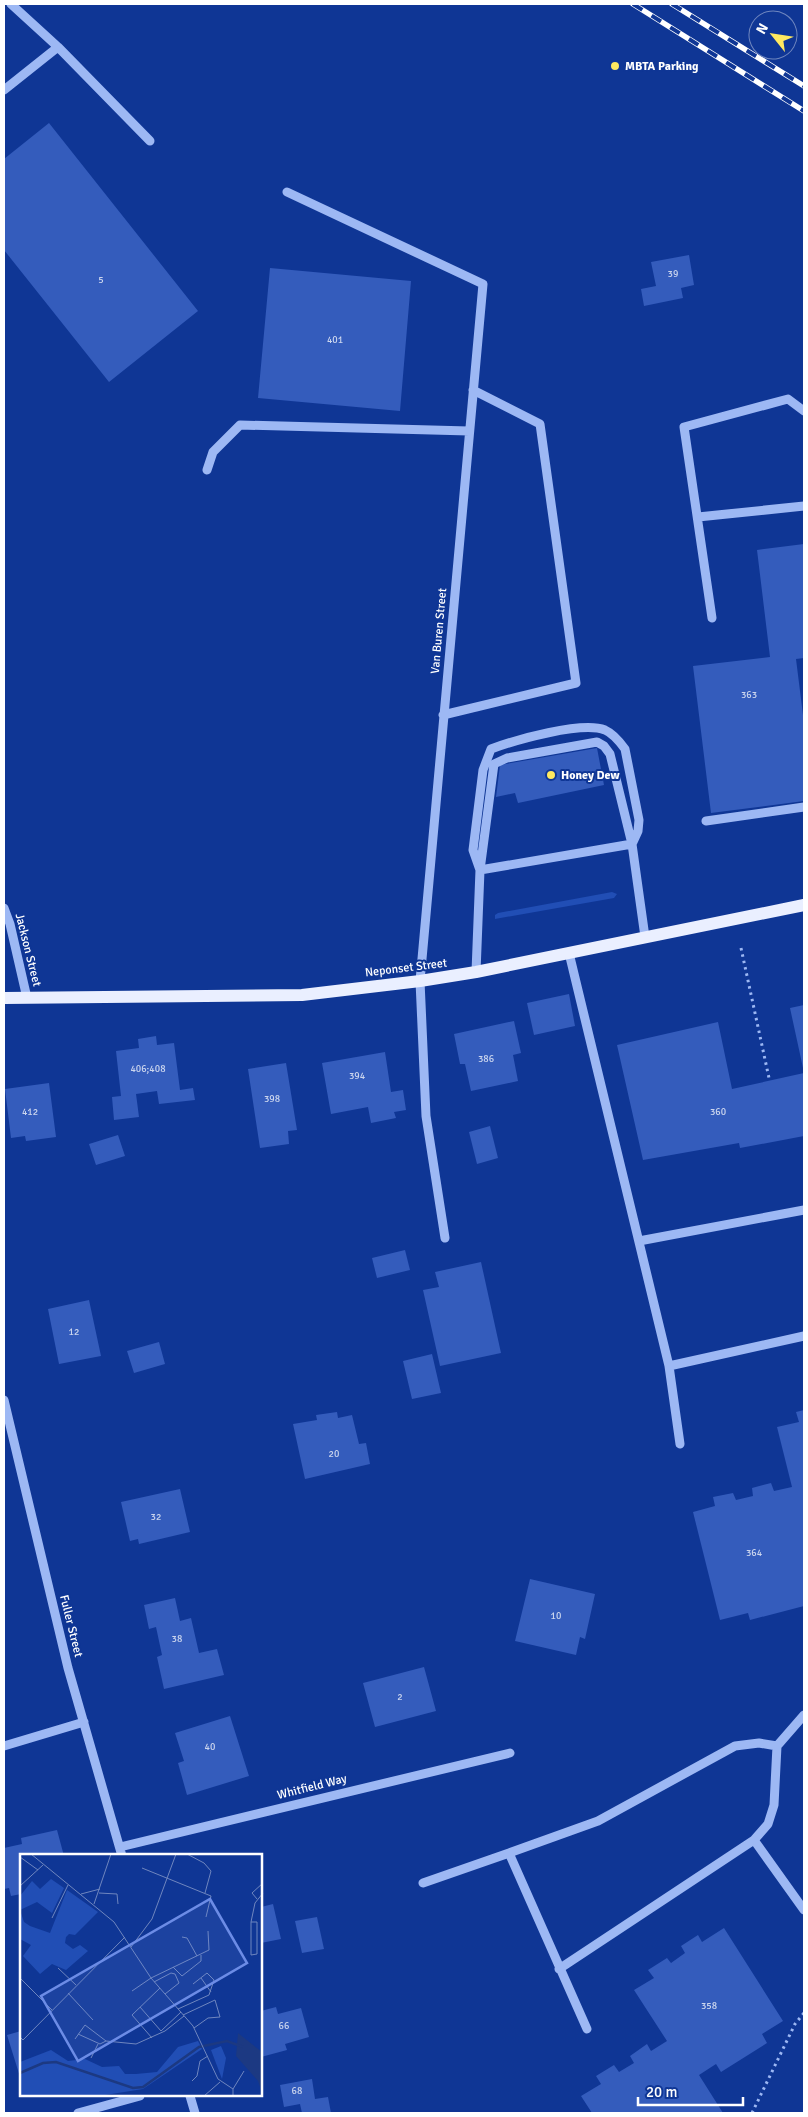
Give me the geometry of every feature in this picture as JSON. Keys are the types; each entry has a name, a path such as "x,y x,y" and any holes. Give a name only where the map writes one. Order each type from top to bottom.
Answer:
{"main road":[{"name":"Neponset Street","path":"4,998 302,995 420,981 476,972 804,904"}],"street":[{"path":"11,4 58,47 150,141"},
{"path":"4,90 58,47"},
{"name":"Van Buren Street","path":"287,192 483,284 420,981 426,1116 445,1238"},
{"path":"443,715 576,683 540,424 473,390"},
{"path":"712,618 684,427 788,400 804,411"},
{"path":"207,470 213,452 240,425 469,432"},
{"path":"698,517 804,506"},
{"path":"480,870 473,850 483,770 491,750 516,740 591,727 607,731 618,739 625,749 638,820 638,831 632,844"},
{"path":"476,972 480,870 494,764 507,758 596,742 604,746 610,754 632,844 645,937"},
{"path":"706,821 804,808"},
{"path":"480,870 632,844"},
{"name":"Jackson Street","path":"4,908 10,924 27,998"},
{"path":"569,953 669,1366 680,1444"},
{"path":"639,1241 804,1210"},
{"path":"669,1366 804,1336"},
{"name":"Fuller Street","path":"4,1400 68,1668 121,1851"},
{"path":"559,1970 754,1840 768,1824 774,1805 778,1746 804,1715"},
{"path":"4,1746 84,1722"},
{"path":"422,1883 509,1854 598,1821 736,1746 759,1743 778,1746"},
{"name":"Whitfield Way","path":"121,1851 510,1753"},
{"path":"754,1840 804,1910"},
{"path":"509,1854 586,2029"},
{"path":"78,2113 136,2097"},
{"path":"190,2097 195,2113"}],"path":[{"path":"741,948 769,1078"},
{"path":"752,2113 795,2024 804,2013"}],"shaded area":[{"path":"612,892 617,894 614,898 495,919 495,915 498,913"}],"building":[{"path":"49,123 198,311 109,382 4,250 4,159"},
{"path":"689,255 694,285 681,288 683,298 644,306 641,289 656,286 651,262"},
{"path":"270,268 411,281 400,411 258,398"},
{"path":"804,544 804,658 796,659 804,723 804,801 711,813 693,666 770,657 757,550"},
{"name":"Honey Dew","path":"597,748 604,785 518,803 515,793 496,797 500,765"},
{"path":"569,994 575,1026 534,1035 527,1003"},
{"path":"804,1005 804,1068 803,1068 790,1008"},
{"path":"514,1021 521,1053 513,1055 518,1081 471,1091 465,1064 460,1064 454,1034"},
{"path":"718,1022 732,1089 804,1073 804,1136 740,1148 739,1143 643,1160 617,1045"},
{"path":"156,1036 157,1045 174,1043 180,1090 193,1088 195,1100 159,1104 157,1091 136,1094 139,1117 114,1120 112,1097 121,1096 116,1051 139,1048 138,1039"},
{"path":"385,1052 391,1092 403,1090 406,1110 394,1112 396,1118 371,1123 368,1107 331,1114 322,1063"},
{"path":"286,1063 297,1130 288,1131 289,1144 260,1148 248,1069"},
{"path":"49,1083 56,1137 26,1141 25,1136 11,1138 5,1089"},
{"path":"490,1126 498,1158 477,1164 469,1132"},
{"path":"118,1135 125,1156 96,1165 89,1144"},
{"path":"405,1250 410,1270 377,1278 372,1258"},
{"path":"481,1262 501,1353 440,1366 423,1290 439,1287 435,1272"},
{"path":"89,1300 101,1356 59,1364 48,1309"},
{"path":"159,1342 165,1364 134,1373 127,1351"},
{"path":"432,1354 441,1393 412,1399 403,1361"},
{"path":"804,1410 804,1606 750,1620 748,1613 720,1620 693,1512 715,1506 713,1497 733,1493 736,1500 753,1496 752,1488 771,1483 774,1491 792,1487 777,1427 799,1422 796,1412"},
{"path":"337,1412 338,1418 352,1415 359,1444 366,1443 370,1464 305,1479 293,1424 317,1420 316,1415"},
{"path":"180,1489 190,1532 139,1544 138,1539 130,1541 121,1502"},
{"path":"530,1579 595,1594 585,1639 580,1637 576,1655 515,1641"},
{"path":"175,1598 180,1621 191,1618 199,1653 217,1649 224,1675 164,1689 157,1657 162,1655 156,1627 149,1629 144,1605"},
{"path":"424,1667 436,1711 375,1727 363,1683"},
{"path":"230,1716 249,1776 187,1795 178,1763 184,1761 175,1733"},
{"path":"57,1830 63,1854 20,1854 20,1894 11,1896 9,1888 4,1889 4,1848 22,1844 21,1838"},
{"path":"273,1904 281,1939 262,1943 262,1907"},
{"path":"317,1917 324,1949 302,1953 295,1921"},
{"path":"724,1928 783,2021 762,2034 767,2043 721,2072 716,2064 699,2075 723,2113 592,2113 581,2096 601,2084 596,2076 614,2065 619,2072 634,2063 630,2056 647,2044 651,2051 667,2041 634,1990 654,1978 648,1970 667,1958 671,1963 685,1953 681,1946 698,1935 702,1942"},
{"path":"276,2007 278,2014 301,2008 309,2037 285,2044 287,2050 262,2057 262,2011"},
{"path":"20,2031 20,2077 7,2035"},
{"path":"312,2079 315,2099 328,2097 331,2113 302,2113 300,2104 284,2107 280,2085"}],"railway":[{"path":"633,4 804,111"},
{"path":"672,4 804,86"}],"place":[{"name":"MBTA Parking","path":"615,66"},
{"name":"Honey Dew","path":"551,775"}]}
